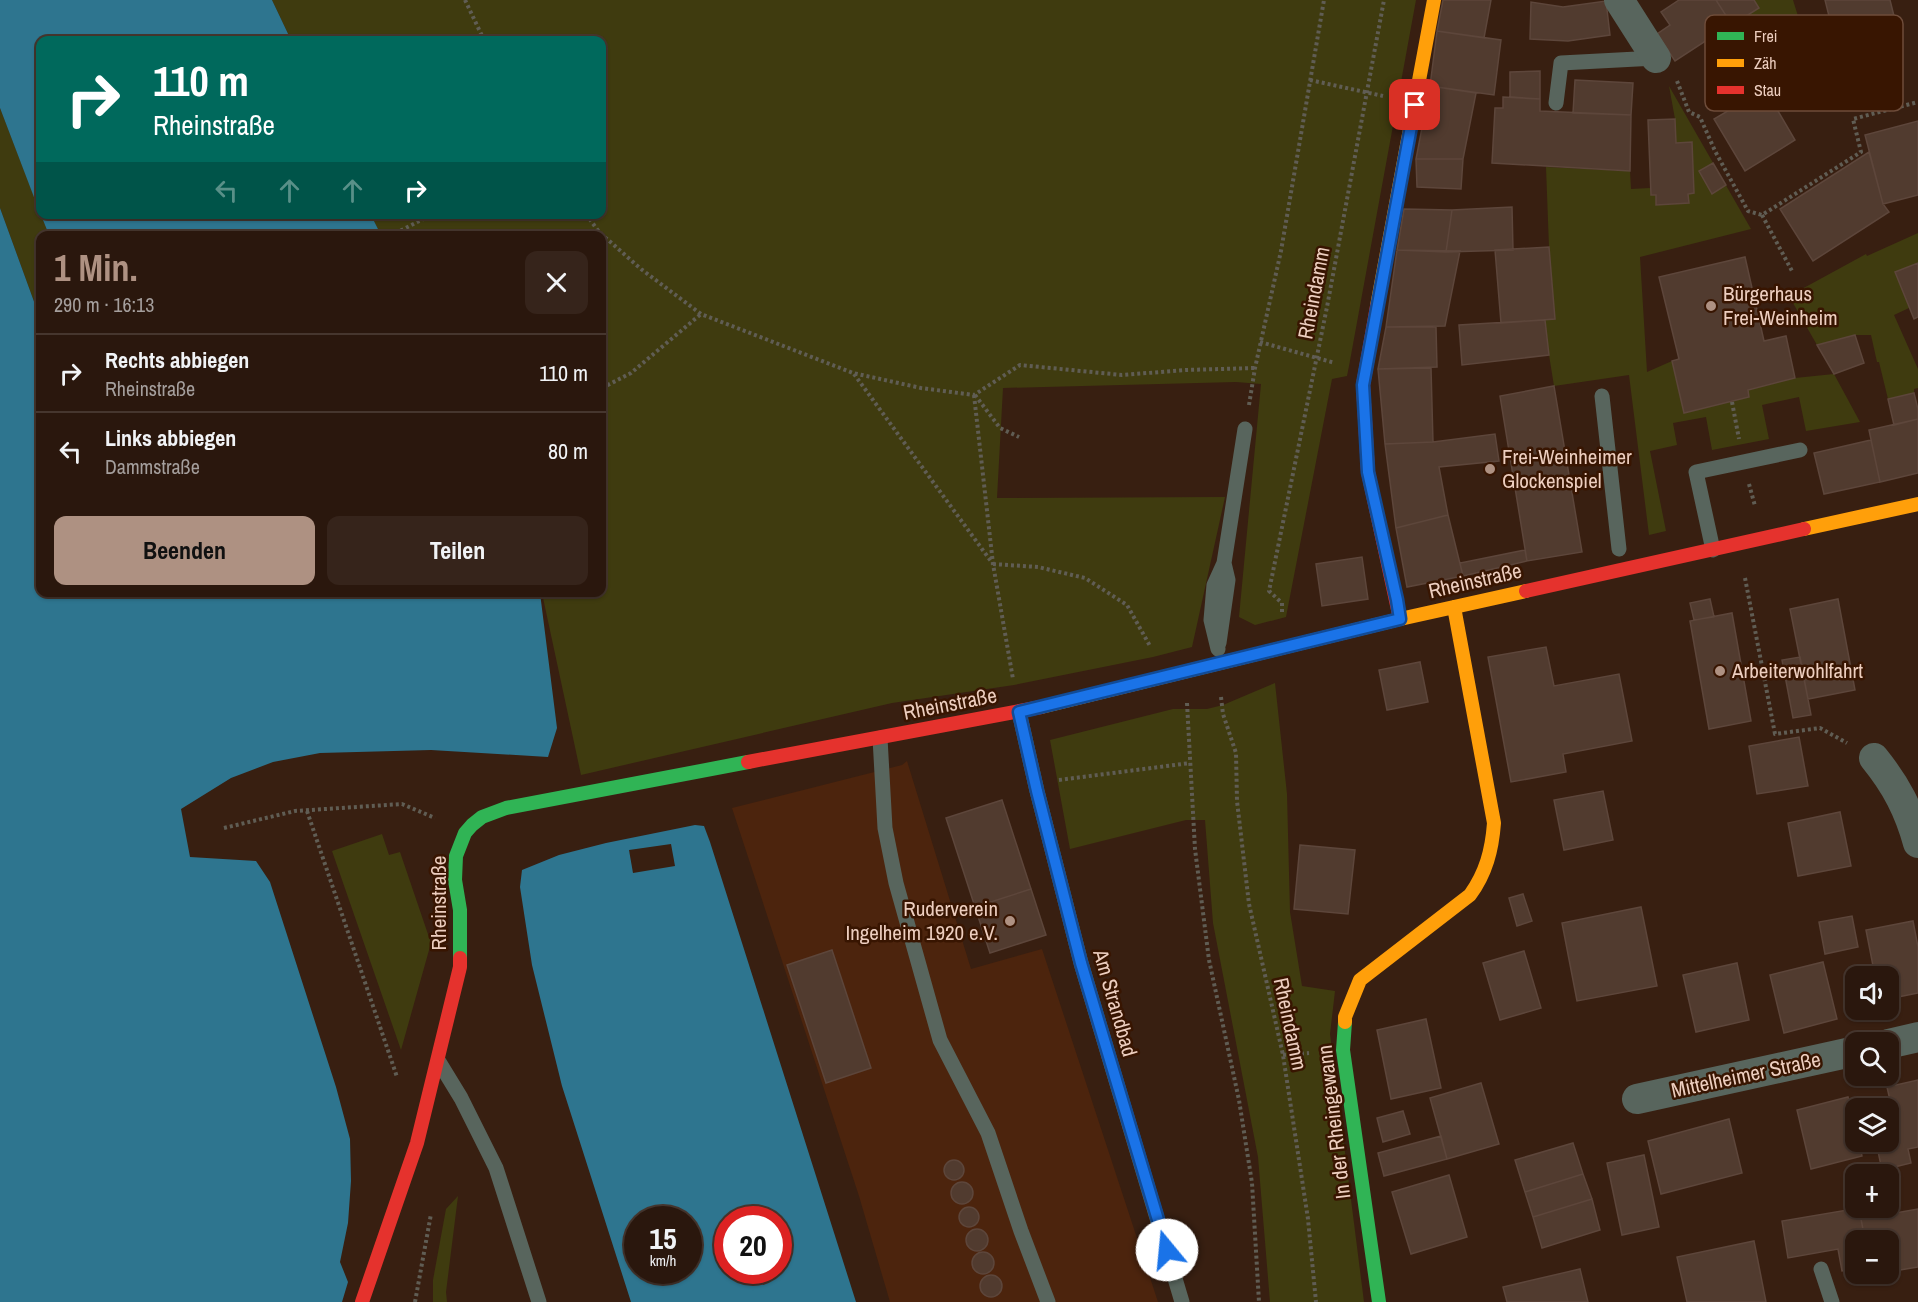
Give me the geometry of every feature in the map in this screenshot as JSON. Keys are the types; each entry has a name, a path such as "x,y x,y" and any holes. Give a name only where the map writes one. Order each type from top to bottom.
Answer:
{"street":[{"path":"1400,619 1368,472 1363,385 1434,0"},
{"path":"1619,0 1656,58"},
{"name":"Rheinstraße","path":"362,1302 417,1143 460,967 461,935 455,880 456,856 465,833 482,817 506,808 1019,712 1182,673 1218,657 1918,504"},
{"name":"In der Rheingewann","path":"1379,1302 1343,1050 1345,1017 1360,980 1470,896 1481,881 1488,863 1493,843 1494,823 1454,607"},
{"path":"1874,758 1889,776 1901,796 1911,818 1918,843"},
{"path":"1899,1041 1918,1037"},
{"name":"Mittelheimer Straße","path":"1637,1099 1845,1053"}],"lane":[{"path":"1556,104 1561,63 1656,58"},
{"path":"1602,396 1619,549"},
{"path":"1218,657 1210,620 1215,585 1224,563 1245,429"},
{"path":"1713,550 1696,472 1800,450"},
{"name":"Am Strandbad","path":"1019,712 1081,963 1182,1302"},
{"path":"880,738 885,828 896,883 940,1040 987,1133 1048,1302"},
{"path":"437,1060 461,1098 496,1168 539,1302"},
{"path":"1821,1269 1832,1302"}],"path":[{"path":"465,0 482,36"},
{"path":"1245,429 1260,342 1281,251 1323,0"},
{"name":"Rheindamm","path":"1282,603 1269,591 1316,359 1384,0"},
{"path":"1656,58 1671,64 1689,112 1700,117 1715,151 1748,211 1762,215 1792,271"},
{"path":"1310,80 1367,91"},
{"path":"1903,106 1918,102"},
{"path":"1762,215 1862,152 1853,119 1884,111"},
{"path":"400,231 423,219"},
{"path":"606,238 641,269 701,314 853,373 921,387 974,394 1020,365 1122,375 1255,368"},
{"path":"606,386 631,373 701,314"},
{"path":"1260,342 1316,359"},
{"path":"853,373 993,564 1038,567 1085,578 1127,605 1149,643 1159,678"},
{"path":"974,394 1000,428 1019,437"},
{"path":"974,394 993,564 1019,712"},
{"path":"1743,570 1775,734 1820,728 1874,758"},
{"name":"Rheindamm","path":"1218,657 1223,714 1236,753 1238,801 1249,904 1283,1055 1308,1219 1316,1302"},
{"path":"1182,673 1188,708 1195,849 1209,960 1239,1100 1252,1183 1259,1302"},
{"path":"1037,791 1058,780 1190,763"},
{"path":"224,828 295,811 402,804"},
{"path":"307,811 398,1080"},
{"path":"415,1302 432,1210"}],"shaded area":[{"path":"272,0 1416,0 1347,376 1332,379 1286,617 1255,625 1239,617 1261,384 1236,382 1003,388 997,498 1225,497 1192,647 1014,685 892,703 581,775 543,597 606,597 606,231 379,231 373,219 606,219 606,36 289,36"},
{"path":"1754,0 1793,0 1798,15 1747,15 1758,8"},
{"path":"1669,86 1751,229 1640,257 1647,372 1672,361 1684,413 1749,397 1748,390 1795,378 1834,374 1860,422 1806,431 1799,397 1762,405 1769,439 1712,450 1706,417 1673,423 1677,445 1650,451 1666,531 1649,535 1629,375 1554,386 1545,320 1555,319 1546,167 1630,171 1631,189 1650,188 1651,195 1656,195 1656,205 1688,203 1688,194 1694,193 1692,142 1676,143 1675,119"},
{"path":"0,108 36,201 36,219 43,219 47,231 36,231 36,307 0,208"},
{"path":"1918,233 1918,263 1896,273 1909,308 1894,315 1918,369 1918,388 1914,389 1914,393 1888,399 1871,335 1855,335 1817,345 1789,296 1866,254 1867,256"},
{"path":"1275,683 1287,794 1290,912 1302,986 1335,991 1330,1034 1364,1302 1270,1302 1258,1157 1213,923 1205,820 1186,820 1070,849 1050,740 1173,709 1207,709 1223,705"},
{"path":"907,761 971,969 1042,949 1158,1302 890,1302 859,1196 732,808 902,765"},
{"path":"382,834 389,855 400,852 431,943 401,1050 332,851"},
{"path":"458,1196 446,1292 447,1302 433,1302 433,1280 446,1209"}],"water":[{"path":"0,0 272,0 289,36 36,36 36,202 0,108"},
{"path":"0,208 36,307 36,597 541,597 557,728 548,757 431,750 320,753 273,762 231,778 181,809 190,857 256,861 270,882 336,1087 350,1139 351,1181 348,1223 340,1262 348,1282 342,1302 0,1302"},
{"path":"43,219 373,219 379,231 47,231"},
{"path":"695,825 704,826 856,1302 631,1302 625,1284 702,1284 702,1206 624,1206 624,1280 562,1086 532,965 520,887 522,870 559,855"}],"pier":[{"path":"671,844 675,866 633,873 629,850"}],"building":[{"path":"1443,0 1491,0 1484,38 1437,31"},
{"path":"1679,0 1716,0 1726,15 1705,15 1705,41 1675,61 1657,34 1670,25 1661,12"},
{"path":"1716,0 1754,0 1759,8 1748,15 1726,15"},
{"path":"1825,0 1890,0 1894,15 1829,15"},
{"path":"1606,1 1610,35 1568,41 1530,39 1531,2 1563,7"},
{"path":"1437,31 1501,40 1494,95 1430,86"},
{"path":"1540,71 1540,99 1510,97 1510,72"},
{"path":"1575,80 1633,83 1631,115 1573,113"},
{"path":"1430,86 1476,93 1463,159 1416,159"},
{"path":"1503,97 1540,99 1540,111 1631,115 1630,171 1492,163 1495,108 1503,108"},
{"path":"1728,111 1778,111 1795,140 1745,171 1714,119"},
{"path":"1675,119 1676,143 1692,142 1694,193 1688,194 1689,203 1656,205 1656,195 1651,195 1648,120"},
{"path":"1918,121 1918,195 1883,204 1865,135"},
{"path":"1869,152 1883,204 1889,212 1813,261 1780,209"},
{"path":"1416,159 1463,159 1461,189 1417,187"},
{"path":"1713,163 1726,185 1712,194 1699,171"},
{"path":"1512,207 1513,250 1446,252 1452,210"},
{"path":"1404,209 1452,210 1446,252 1397,250"},
{"path":"1549,247 1555,319 1501,323 1495,250"},
{"path":"1397,250 1460,251 1445,326 1386,327"},
{"name":"Bürgerhaus Frei-Weinheim","path":"1745,257 1764,341 1786,336 1795,378 1748,390 1749,397 1684,413 1672,361 1679,359 1659,277"},
{"path":"1918,263 1918,317 1914,319 1895,272"},
{"path":"1545,320 1549,355 1462,365 1459,325"},
{"path":"1386,327 1436,327 1437,367 1378,369"},
{"path":"1855,335 1864,363 1834,374 1817,345"},
{"path":"1431,368 1433,442 1385,444 1378,369"},
{"path":"1554,386 1582,552 1527,561 1500,396"},
{"path":"1914,393 1918,419 1894,425 1888,399"},
{"path":"1918,419 1918,473 1880,482 1869,430"},
{"path":"1495,434 1499,461 1439,467 1448,515 1396,528 1385,444 1433,442"},
{"path":"1871,440 1880,482 1824,494 1814,453"},
{"path":"1448,515 1463,576 1407,587 1396,528"},
{"path":"1525,550 1527,561 1463,576 1460,563"},
{"path":"1362,557 1368,599 1322,606 1316,564"},
{"path":"1710,599 1714,617 1694,620 1690,603"},
{"path":"1838,599 1855,690 1808,699 1790,609"},
{"name":"Arbeiterwohlfahrt","path":"1732,613 1751,721 1709,729 1690,621"},
{"path":"1546,647 1554,686 1619,674 1632,741 1563,754 1566,772 1511,782 1488,657"},
{"path":"1800,657 1811,715 1793,718 1782,660"},
{"path":"1420,662 1428,702 1387,710 1379,670"},
{"path":"1799,737 1808,786 1757,794 1749,746"},
{"path":"1603,791 1613,840 1564,850 1554,800"},
{"path":"1002,800 1031,889 975,907 946,818"},
{"path":"1840,812 1851,866 1798,876 1788,823"},
{"path":"1300,845 1355,850 1348,914 1294,909"},
{"name":"Ruderverein Ingelheim 1920 e.V.","path":"1031,889 1046,935 990,953 975,907"},
{"path":"1523,894 1532,921 1517,926 1509,898"},
{"path":"1641,907 1657,986 1577,1001 1562,923"},
{"path":"1852,916 1858,947 1825,954 1819,922"},
{"path":"1913,921 1918,947 1918,993 1899,997 1899,966 1873,966 1866,930"},
{"path":"832,950 871,1068 826,1083 787,965"},
{"path":"1524,951 1541,1008 1500,1020 1483,963"},
{"path":"1823,962 1837,1019 1784,1033 1770,975"},
{"path":"1737,963 1749,1020 1696,1032 1683,975"},
{"path":"1426,1019 1441,1088 1391,1099 1377,1030"},
{"path":"1918,1080 1918,1147 1908,1149 1911,1163 1899,1166 1899,1164 1881,1164 1878,1152 1899,1152 1899,1098 1890,1098 1887,1087"},
{"path":"1481,1083 1499,1144 1447,1159 1430,1098"},
{"path":"1848,1097 1845,1098 1845,1152 1861,1152 1862,1156 1811,1169 1797,1110"},
{"path":"1403,1111 1410,1134 1383,1142 1377,1118"},
{"path":"1729,1119 1742,1173 1661,1194 1648,1141"},
{"path":"1441,1136 1447,1159 1384,1176 1378,1153"},
{"path":"1573,1143 1583,1174 1525,1192 1515,1160"},
{"path":"1644,1155 1659,1227 1622,1235 1607,1163"},
{"path":"950,1160 958,1160 964,1166 964,1174 958,1180 950,1180 944,1174 944,1166"},
{"path":"1583,1174 1592,1199 1533,1217 1525,1192"},
{"path":"1449,1175 1467,1237 1411,1254 1392,1192"},
{"path":"962,1182 972,1189 973,1193 966,1203 962,1204 952,1197 951,1193 958,1183"},
{"path":"1592,1199 1600,1230 1542,1248 1533,1217"},
{"path":"965,1207 973,1207 979,1213 979,1221 973,1227 965,1227 959,1221 959,1213"},
{"path":"1918,1209 1918,1267 1899,1270 1899,1230 1863,1230 1861,1219 1899,1218 1899,1212"},
{"path":"1845,1210 1845,1218 1861,1218 1863,1230 1845,1230 1845,1271 1842,1271 1838,1249 1788,1258 1782,1221"},
{"path":"977,1229 987,1236 988,1240 981,1250 977,1251 967,1244 966,1240 973,1230"},
{"path":"1754,1241 1766,1302 1687,1302 1677,1257"},
{"path":"983,1252 993,1259 994,1263 987,1273 983,1274 973,1267 972,1263 979,1253"},
{"path":"1580,1269 1588,1302 1507,1302 1503,1287"},
{"path":"991,1275 1001,1282 1002,1286 995,1296 991,1297 981,1290 980,1286 987,1276"}],"traffic: fast":[{"path":"460,958 460,910 455,880 456,856 465,833 482,817 506,808 748,762"},
{"path":"1345,1022 1343,1050 1379,1302"}],"traffic: slow":[{"path":"1377,306 1434,0"},
{"path":"1804,529 1918,504"},
{"path":"1041,707 1400,619 1526,591"},
{"path":"1345,1022 1360,980 1470,895 1484,870 1490,852 1494,823 1454,607"}],"traffic: jam":[{"path":"1377,306 1363,385 1368,472 1400,619"},
{"path":"1526,591 1804,529"},
{"path":"748,762 1041,707"},
{"path":"362,1302 417,1143 460,967 460,958"}],"place":[{"name":"Bürgerhaus Frei-Weinheim","path":"1711,306"},
{"name":"Frei-Weinheimer Glockenspiel","path":"1490,469"},
{"name":"Arbeiterwohlfahrt","path":"1720,671"},
{"name":"Ruderverein Ingelheim 1920 e.V.","path":"1010,921"}],"route":[{"path":"1167,1250 1081,963 1019,712 1400,619 1368,472 1363,385 1415,105"}]}
